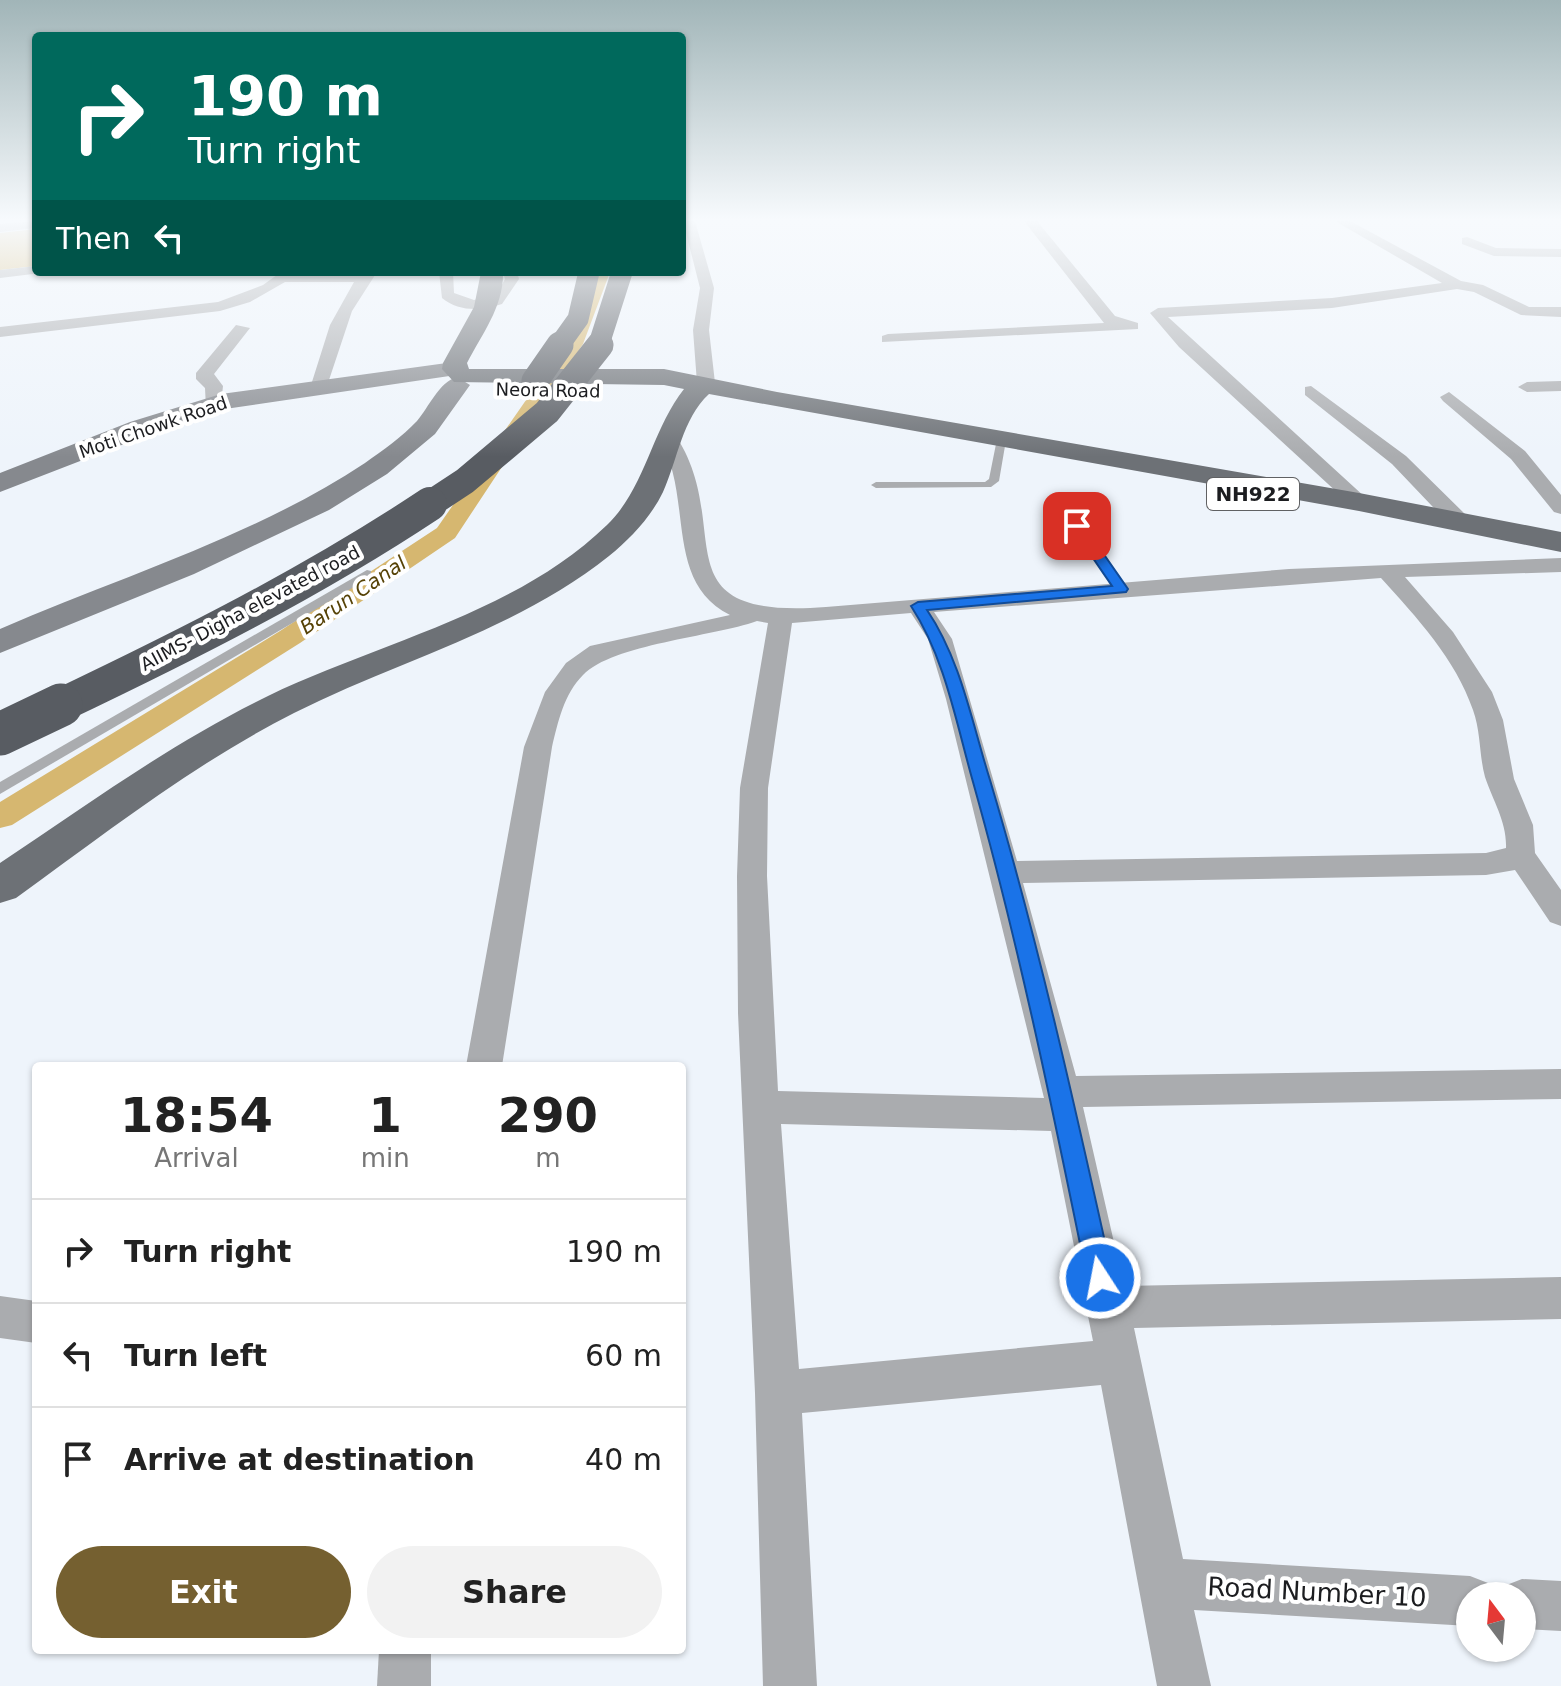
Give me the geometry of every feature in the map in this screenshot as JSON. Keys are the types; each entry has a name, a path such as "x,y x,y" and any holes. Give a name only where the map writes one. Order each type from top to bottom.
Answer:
{"highway":[{"name":"AIIMS- Digha elevated road","path":"151,628 334,533 394,496 481,432 530,386 566,341 578,319 583,300"},
{"name":"AIIMS- Digha elevated road","path":"0,734 308,582 433,505 519,438 584,368 611,319 616,300"}],"main road":[{"path":"448,376 476,300"},
{"name":"Neora Road","path":"448,376 524,384 682,386 947,431"},
{"path":"0,886 236,728 296,698 475,621 557,580 621,530 638,509 667,437 682,386"},
{"path":"947,431 968,431 1561,542"},
{"name":"NH922","path":"947,431 962,438 1000,446 1561,552"}],"street":[{"path":"0,332 89,319 207,310 241,300"},
{"path":"320,385 336,325 352,300"},
{"path":"682,386 701,330 705,300"},
{"path":"1093,300 1109,319 1128,326"},
{"path":"1355,300 1158,313 1169,329 1359,502"},
{"path":"1501,300 1526,312 1561,312"},
{"path":"888,339 1128,326 1169,329"},
{"path":"212,404 214,386 205,379 205,373 242,328"},
{"path":"0,642 246,538 334,495 430,425 448,376"},
{"name":"Moti Chowk Road","path":"0,483 127,433 212,404 320,385 448,376"},
{"path":"1527,387 1559,387"},
{"path":"1311,391 1399,460 1460,522"},
{"path":"1449,397 1518,455 1561,508"},
{"path":"667,437 685,462 696,548 704,575 724,602 767,615"},
{"path":"485,1062 538,747 548,712 564,679 585,658 599,651 767,615 1388,572 1561,565"},
{"path":"1388,572 1439,631 1475,683 1488,714 1497,769 1523,841 1520,854 1561,914"},
{"path":"918,606 935,629 949,666 1006,872 1063,1103 1119,1361 1184,1686"},
{"path":"767,615 752,822 752,938 778,1393 790,1686"},
{"path":"1006,872 1486,864 1507,861 1520,854"},
{"path":"761,1107 1063,1103 1561,1084"},
{"path":"1106,1308 1561,1298"},
{"path":"0,1317 32,1321"},
{"path":"778,1393 1119,1361"},
{"name":"Road Number 10","path":"1163,1583 1456,1600"},
{"path":"1536,1605 1561,1606"},
{"path":"404,1686 405,1654"}],"lane":[{"path":"876,485 987,485 994,481 1000,446"},
{"path":"1061,502 1121,589"},
{"path":"0,789 367,574"}],"waterway":[{"name":"Barun Canal","path":"0,817 290,637 446,533 574,344 591,300"}],"route":[{"path":"1077,526 1121,589 918,606 940,639 996,832 1051,1045 1100,1278"}]}
